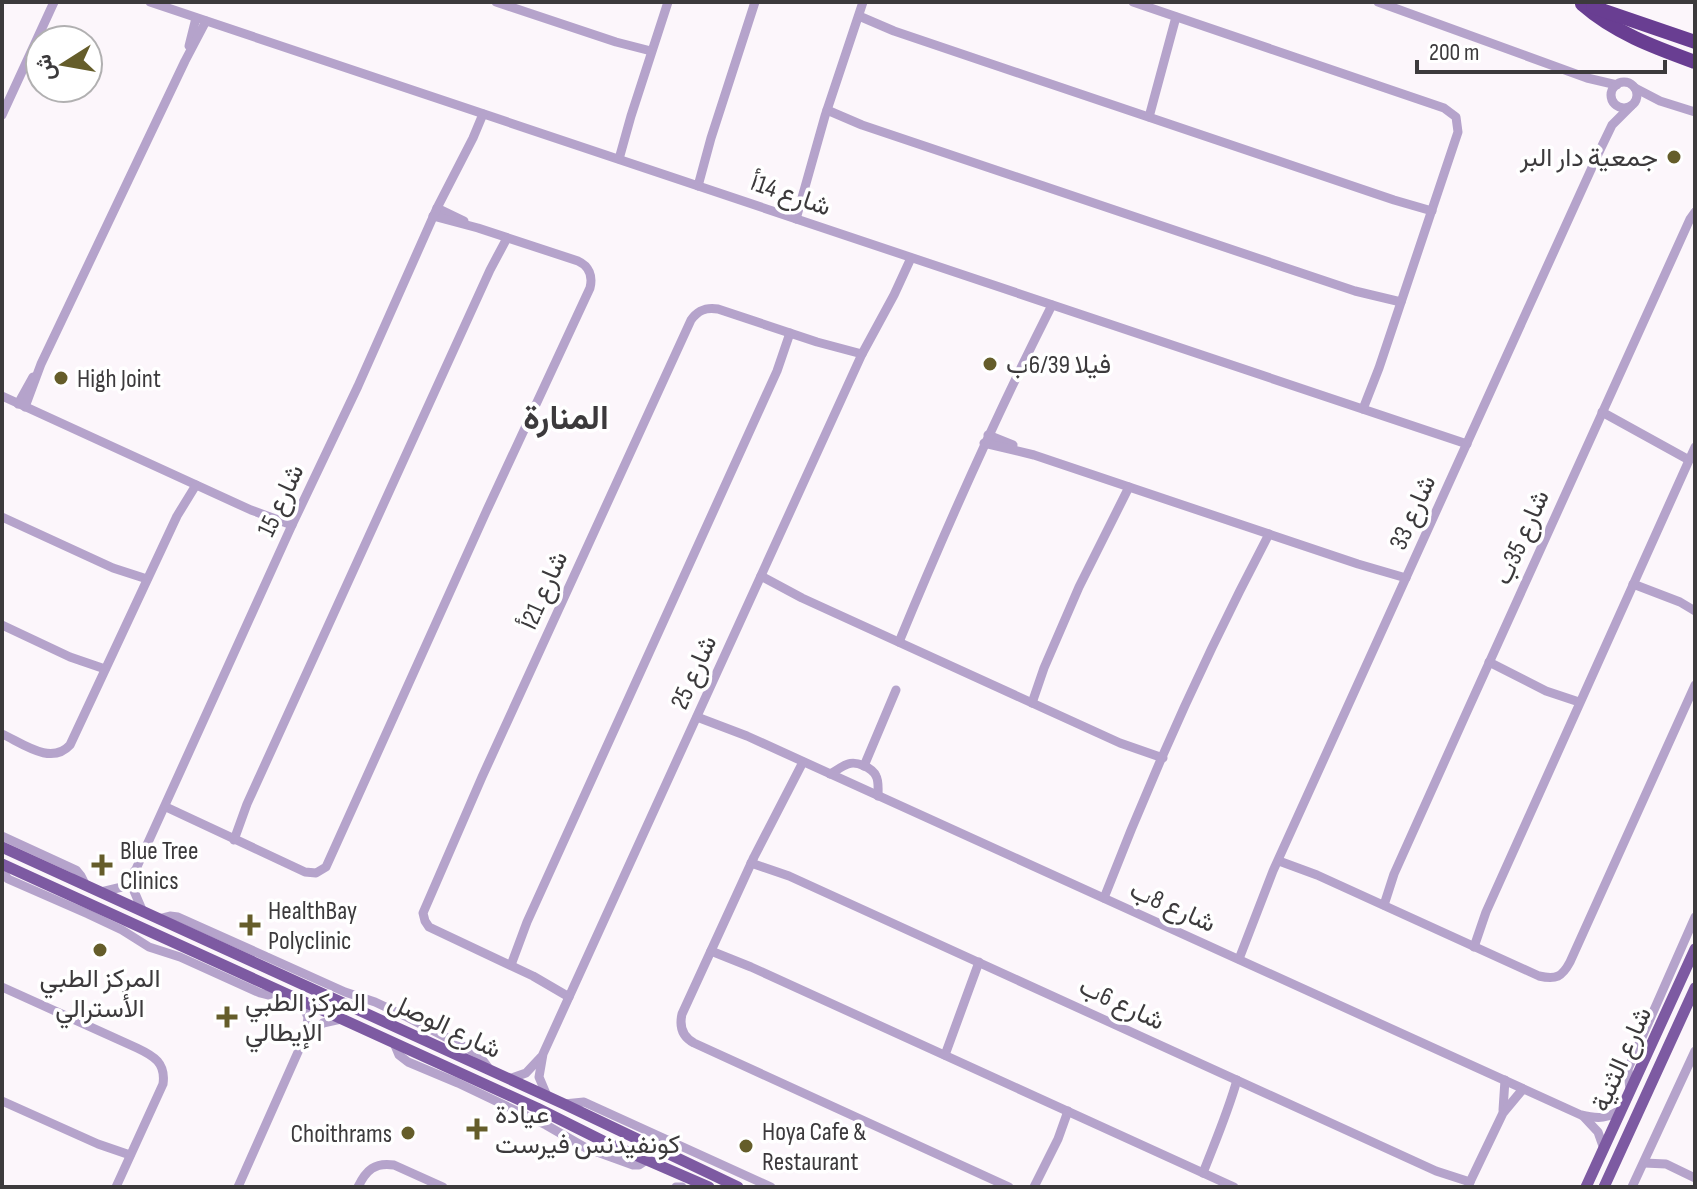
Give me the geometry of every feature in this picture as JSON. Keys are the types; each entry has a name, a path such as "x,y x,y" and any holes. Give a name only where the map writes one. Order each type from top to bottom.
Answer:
{"highway":[{"path":"1579,3 1695,42"},
{"path":"1579,3 1626,35 1695,62"}],"main road":[{"name":"شارع الوصل","path":"2,847 547,1096 738,1187"},
{"name":"شارع الوصل","path":"2,864 705,1186"},
{"name":"شارع الثنية","path":"1586,1187 1695,949"},
{"name":"شارع الثنية","path":"1604,1187 1695,988"},
{"path":"1655,1074 1656,1057 1667,1032 1665,1028 1658,1029"}],"street":[{"name":"شارع 14أ","path":"150,2 1367,410 1466,447"},
{"path":"496,2 650,55"},
{"path":"616,158 668,2"},
{"path":"695,185 755,2"},
{"path":"792,217 863,2"},
{"path":"1133,2 1444,108 1456,117 1458,132 1367,410"},
{"path":"1378,2 1587,78 1617,85"},
{"path":"2,115 55,4"},
{"path":"1146,116 1180,18"},
{"path":"21,405 185,61 201,19"},
{"path":"858,19 1431,214"},
{"path":"1587,78 1624,108 1660,101"},
{"path":"1613,100 1612,91 1624,82 1660,101 1695,112"},
{"path":"1633,104 1637,95 1634,88"},
{"name":"شارع 33","path":"1236,958 1612,125 1615,116 1613,100"},
{"name":"شارع 33","path":"1612,125 1633,104"},
{"name":"شارع 15","path":"101,892 122,887 128,882 165,810 480,113"},
{"path":"826,113 1400,306"},
{"path":"165,810 305,872 319,872 328,864 590,288 590,272 582,263 435,212"},
{"name":"شارع 35ب","path":"1381,904 1693,215"},
{"path":"227,836 247,804 504,237"},
{"name":"شارع 25","path":"547,1096 539,1077 543,1054 907,257"},
{"path":"896,641 1048,304"},
{"name":"شارع 21أ","path":"508,964 429,927 423,917 424,908 691,320 704,309 718,309 793,334"},
{"path":"571,992 508,964 793,334 861,357"},
{"path":"2,396 290,529"},
{"path":"1471,945 1692,453 1652,440 1600,416"},
{"path":"986,439 1404,582"},
{"path":"2,734 46,754 56,755 70,745 193,483"},
{"path":"1029,701 1125,486"},
{"path":"2,517 145,582"},
{"path":"1101,897 1265,533"},
{"path":"759,580 1161,761"},
{"path":"1635,580 1695,609"},
{"path":"2,625 104,672"},
{"path":"1488,665 1578,705"},
{"path":"1280,858 1539,976 1555,979 1570,962 1695,685"},
{"path":"864,766 896,690"},
{"name":"شارع 8ب","path":"698,714 1581,1115"},
{"path":"800,760 682,1014 682,1029 686,1038 1009,1187"},
{"path":"830,774 848,763 864,766 876,776 878,796"},
{"path":"2,836 76,870 86,886"},
{"name":"شارع 6ب","path":"753,860 1468,1185"},
{"path":"136,869 134,891 143,912"},
{"path":"2,871 8,879 122,930 149,947 174,954 263,994 281,991"},
{"path":"1630,1090 1628,1069 1695,917"},
{"path":"712,948 1234,1187"},
{"path":"942,1054 982,964"},
{"path":"2,987 152,1055 162,1067 163,1084 116,1187"},
{"path":"238,1187 304,1043 308,1022 300,1000"},
{"path":"304,1043 319,1026 341,1019"},
{"path":"1632,1187 1695,1051"},
{"name":"شارع 25","path":"509,1079 529,1070 543,1054"},
{"path":"1503,1113 1505,1080"},
{"path":"1200,1171 1240,1081"},
{"path":"1468,1185 1503,1113 1523,1089"},
{"path":"2,1101 128,1158"},
{"path":"564,1104 584,1102 771,1187"},
{"path":"1581,1115 1606,1117 1622,1108"},
{"path":"1037,1187 1071,1113"},
{"path":"1581,1115 1598,1132 1604,1149"},
{"path":"1651,1147 1666,1164 1695,1178"},
{"path":"1644,1163 1666,1164"},
{"path":"358,1187 364,1174 381,1164 394,1165 443,1187"},
{"path":"676,1187 682,1187"}],"place":[{"name":"جمعية دار البر","path":"1674,157"},
{"name":"فيلا 6/39ب","path":"990,364"},
{"name":"High Joint","path":"61,378"},
{"name":"Blue Tree Clinics","path":"102,865"},
{"name":"HealthBay Polyclinic","path":"250,925"},
{"name":"المركز الطبي الأسترالي","path":"100,950"},
{"name":"المركز الطبي الإيطالي","path":"227,1017"},
{"name":"عيادة كونفيدنس فيرست","path":"477,1129"},
{"name":"Choithrams","path":"408,1133"},
{"name":"Hoya Cafe & Restaurant","path":"746,1146"}],"district":[{"name":"المنارة","path":"566,417"}]}
